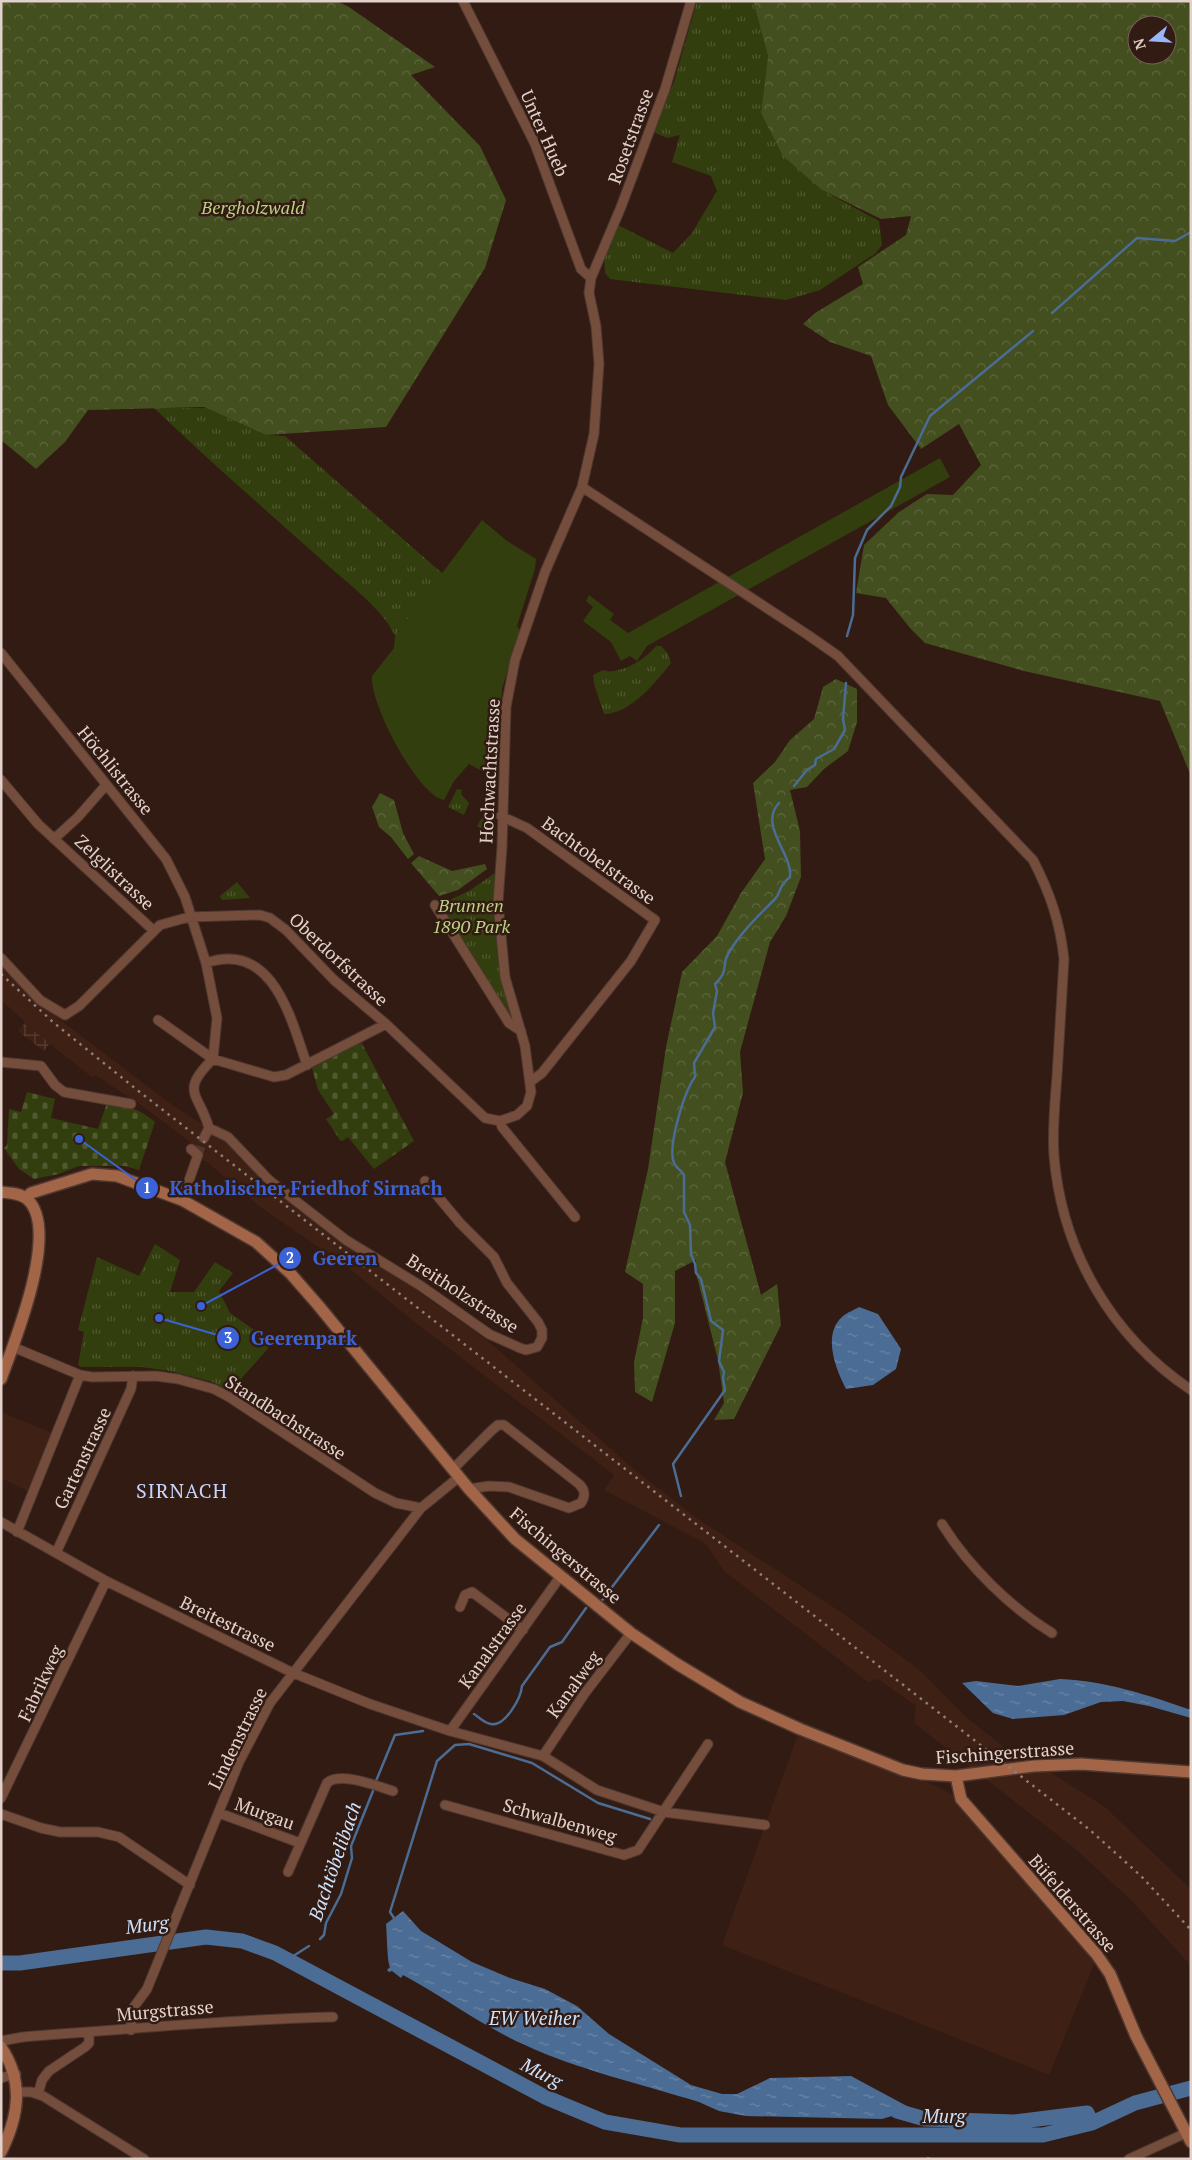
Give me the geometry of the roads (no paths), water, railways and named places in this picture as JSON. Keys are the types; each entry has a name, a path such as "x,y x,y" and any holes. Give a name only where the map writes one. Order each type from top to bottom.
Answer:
{"main road":[{"name":"Fischingerstrasse","path":"26,1198 30,1193 72,1179 103,1174 116,1176 182,1200 231,1226 269,1252 318,1305 469,1489 509,1533 560,1577 631,1633 677,1664 740,1702 800,1729 902,1770 936,1776 956,1776 1034,1766 1081,1764 1191,1772"},
{"path":"1,1192 20,1195 30,1202 36,1219 37,1262 29,1300 1,1379"},
{"name":"Büfelderstrasse","path":"956,1776 962,1799 1097,1955 1110,1974 1136,2036 1188,2138"},
{"path":"1,2047 16,2074 17,2092 14,2115 1,2152"}],"street":[{"name":"Unter Hueb","path":"463,1 535,144 581,269 591,278"},
{"name":"Rosetstrasse","path":"591,278 621,207 665,89 691,1"},
{"name":"Hochwachtstrasse","path":"500,1121 517,1115 527,1106 531,1092 521,1031 506,977 500,934 498,902 506,707 514,660 542,580 582,487 594,434 599,364 596,326 589,292 591,278"},
{"path":"582,487 838,656 1033,860 1050,895 1062,944 1063,986 1054,1154 1058,1189 1071,1241 1098,1295 1130,1337 1165,1371 1191,1390"},
{"name":"Höchlistrasse","path":"1,653 166,859 185,897 189,917 206,963 217,1018 213,1059"},
{"name":"Zelglistrasse","path":"1,780 54,839 153,930"},
{"path":"54,839 78,817 106,785"},
{"name":"Bachtobelstrasse","path":"502,816 527,828 655,920 631,961 542,1073 530,1082"},
{"path":"435,905 509,1024 521,1031"},
{"name":"Oberdorfstrasse","path":"1,958 40,1000 65,1015 79,1006 153,930 168,921 189,917 260,915 270,918 286,930 334,980 386,1024"},
{"path":"206,963 239,959 255,967 270,981 284,1000 307,1065"},
{"path":"158,1020 213,1059 274,1076 286,1075 386,1024 480,1114 485,1118 500,1121 502,1127 575,1217"},
{"path":"204,1138 209,1128 200,1110 194,1085 200,1071 213,1059"},
{"path":"1,1062 40,1066 55,1085 71,1094 131,1104"},
{"name":"Breitholzstrasse","path":"209,1128 228,1137 269,1180 333,1231 422,1286 489,1334 526,1350 537,1347 542,1338 542,1330 538,1322 507,1283 494,1257 460,1224 425,1181"},
{"path":"182,1200 194,1152"},
{"name":"Standbachstrasse","path":"13,1347 80,1374 178,1379 214,1389 375,1493 396,1503 421,1508"},
{"path":"17,1532 80,1374"},
{"name":"Gartenstrasse","path":"56,1553 131,1389 133,1376"},
{"name":"Lindenstrasse","path":"131,2030 132,2011 147,1989 239,1762 265,1711 291,1672 421,1508 456,1473 491,1431 498,1426 504,1425 579,1484 585,1494 581,1503 569,1508 510,1487 489,1486 469,1489"},
{"name":"Breitestrasse","path":"1,1522 106,1581 291,1672 370,1704 450,1731 543,1756 597,1790 664,1812"},
{"path":"942,1524 949,1535 991,1583 1028,1616 1052,1633"},
{"name":"Kanalstrasse","path":"450,1731 560,1577"},
{"name":"Fabrikweg","path":"1,1798 106,1581"},
{"path":"460,1607 465,1595 472,1592 523,1630"},
{"name":"Kanalweg","path":"543,1756 631,1633"},
{"name":"Schwalbenweg","path":"445,1805 624,1855 638,1850 708,1744"},
{"name":"Murgau","path":"288,1872 326,1783 341,1777 393,1791"},
{"path":"664,1812 765,1825"},
{"name":"Murgau","path":"219,1813 300,1843"},
{"path":"1,1814 41,1828 60,1832 98,1832 119,1837 190,1885"},
{"name":"Murgstrasse","path":"1,2041 23,2036 131,2030 245,2020 333,2017"},
{"path":"38,2094 45,2074 85,2047 89,2043 89,2033"},
{"path":"1,2078 16,2074"},
{"path":"17,2092 38,2094 144,2159"},
{"path":"1129,2159 1188,2138"}],"water":[{"path":"859,1307 878,1314 901,1349 896,1369 873,1385 846,1389 835,1363 832,1343 833,1333 836,1324 842,1317"},
{"path":"1060,1679 1094,1683 1143,1694 1191,1710 1191,1718 1123,1701 1101,1702 1064,1715 1013,1719 993,1713 962,1683 976,1681 1018,1686"},
{"name":"EW Weiher","path":"403,1911 421,1931 472,1962 510,1978 545,1989 577,2006 609,2034 691,2085 722,2094 737,2094 770,2078 851,2076 918,2112 914,2120 892,2116 882,2119 746,2116 719,2111 699,2102 588,2069 545,2054 494,2029 403,1975 401,1978 392,1971 389,1972 387,1970 390,1967 386,1924"}],"waterway":[{"name":"Bachtöbelibach","path":"1052,313 1137,238 1175,241 1191,232"},
{"name":"Bachtöbelibach","path":"847,636 853,615 855,558 867,530 891,506 900,487 901,477 930,416 1033,331"},
{"name":"Bachtöbelibach","path":"794,786 807,770 815,765 816,759 834,749 845,730 843,719 846,683"},
{"name":"Bachtöbelibach","path":"681,1496 673,1464 725,1390 724,1372 719,1361 723,1330 711,1321 701,1279 696,1273 691,1254 690,1225 684,1212 684,1175 674,1163 672,1155 673,1144 682,1105 695,1077 694,1063 715,1027 713,1013 717,991 715,984 724,971 726,958 738,939 775,899 783,884 790,877 790,868 772,821 779,803"},
{"name":"Bachtöbelibach","path":"600,1603 659,1525"},
{"name":"Bachtöbelibach","path":"474,1714 491,1724 502,1721 511,1711 519,1697 522,1686 550,1647 562,1642 586,1608"},
{"name":"Bachtöbelibach","path":"376,1781 395,1735 423,1731"},
{"path":"394,1918 390,1912 437,1761 455,1745 469,1744 532,1763 598,1803 650,1819"},
{"name":"Bachtöbelibach","path":"320,1939 324,1935 326,1923 341,1894 352,1858 351,1846 373,1791"},
{"name":"Murg","path":"1,1963 20,1963 206,1937 242,1941 275,1953 545,2097 605,2122 680,2135 1043,2135 1092,2123 1135,2103 1191,2088"},
{"path":"287,1960 309,1946"},
{"name":"Murg","path":"897,2111 925,2119 1014,2122 1087,2113 1092,2123"}],"tunnel":[{"path":"198,1155 204,1138"}],"railway":[{"path":"1,974 54,1023 141,1093 1090,1830 1141,1876 1191,1930"}],"place":[{"name":"Katholischer Friedhof Sirnach","path":"79,1139"},
{"name":"Geeren","path":"201,1306"},
{"name":"Geerenpark","path":"159,1318"}],"district":[{"name":"SIRNACH","path":"182,1490"}],"park label":[{"name":"Bergholzwald","path":"253,207"},
{"name":"Brunnen 1890 Park","path":"471,915"}]}
